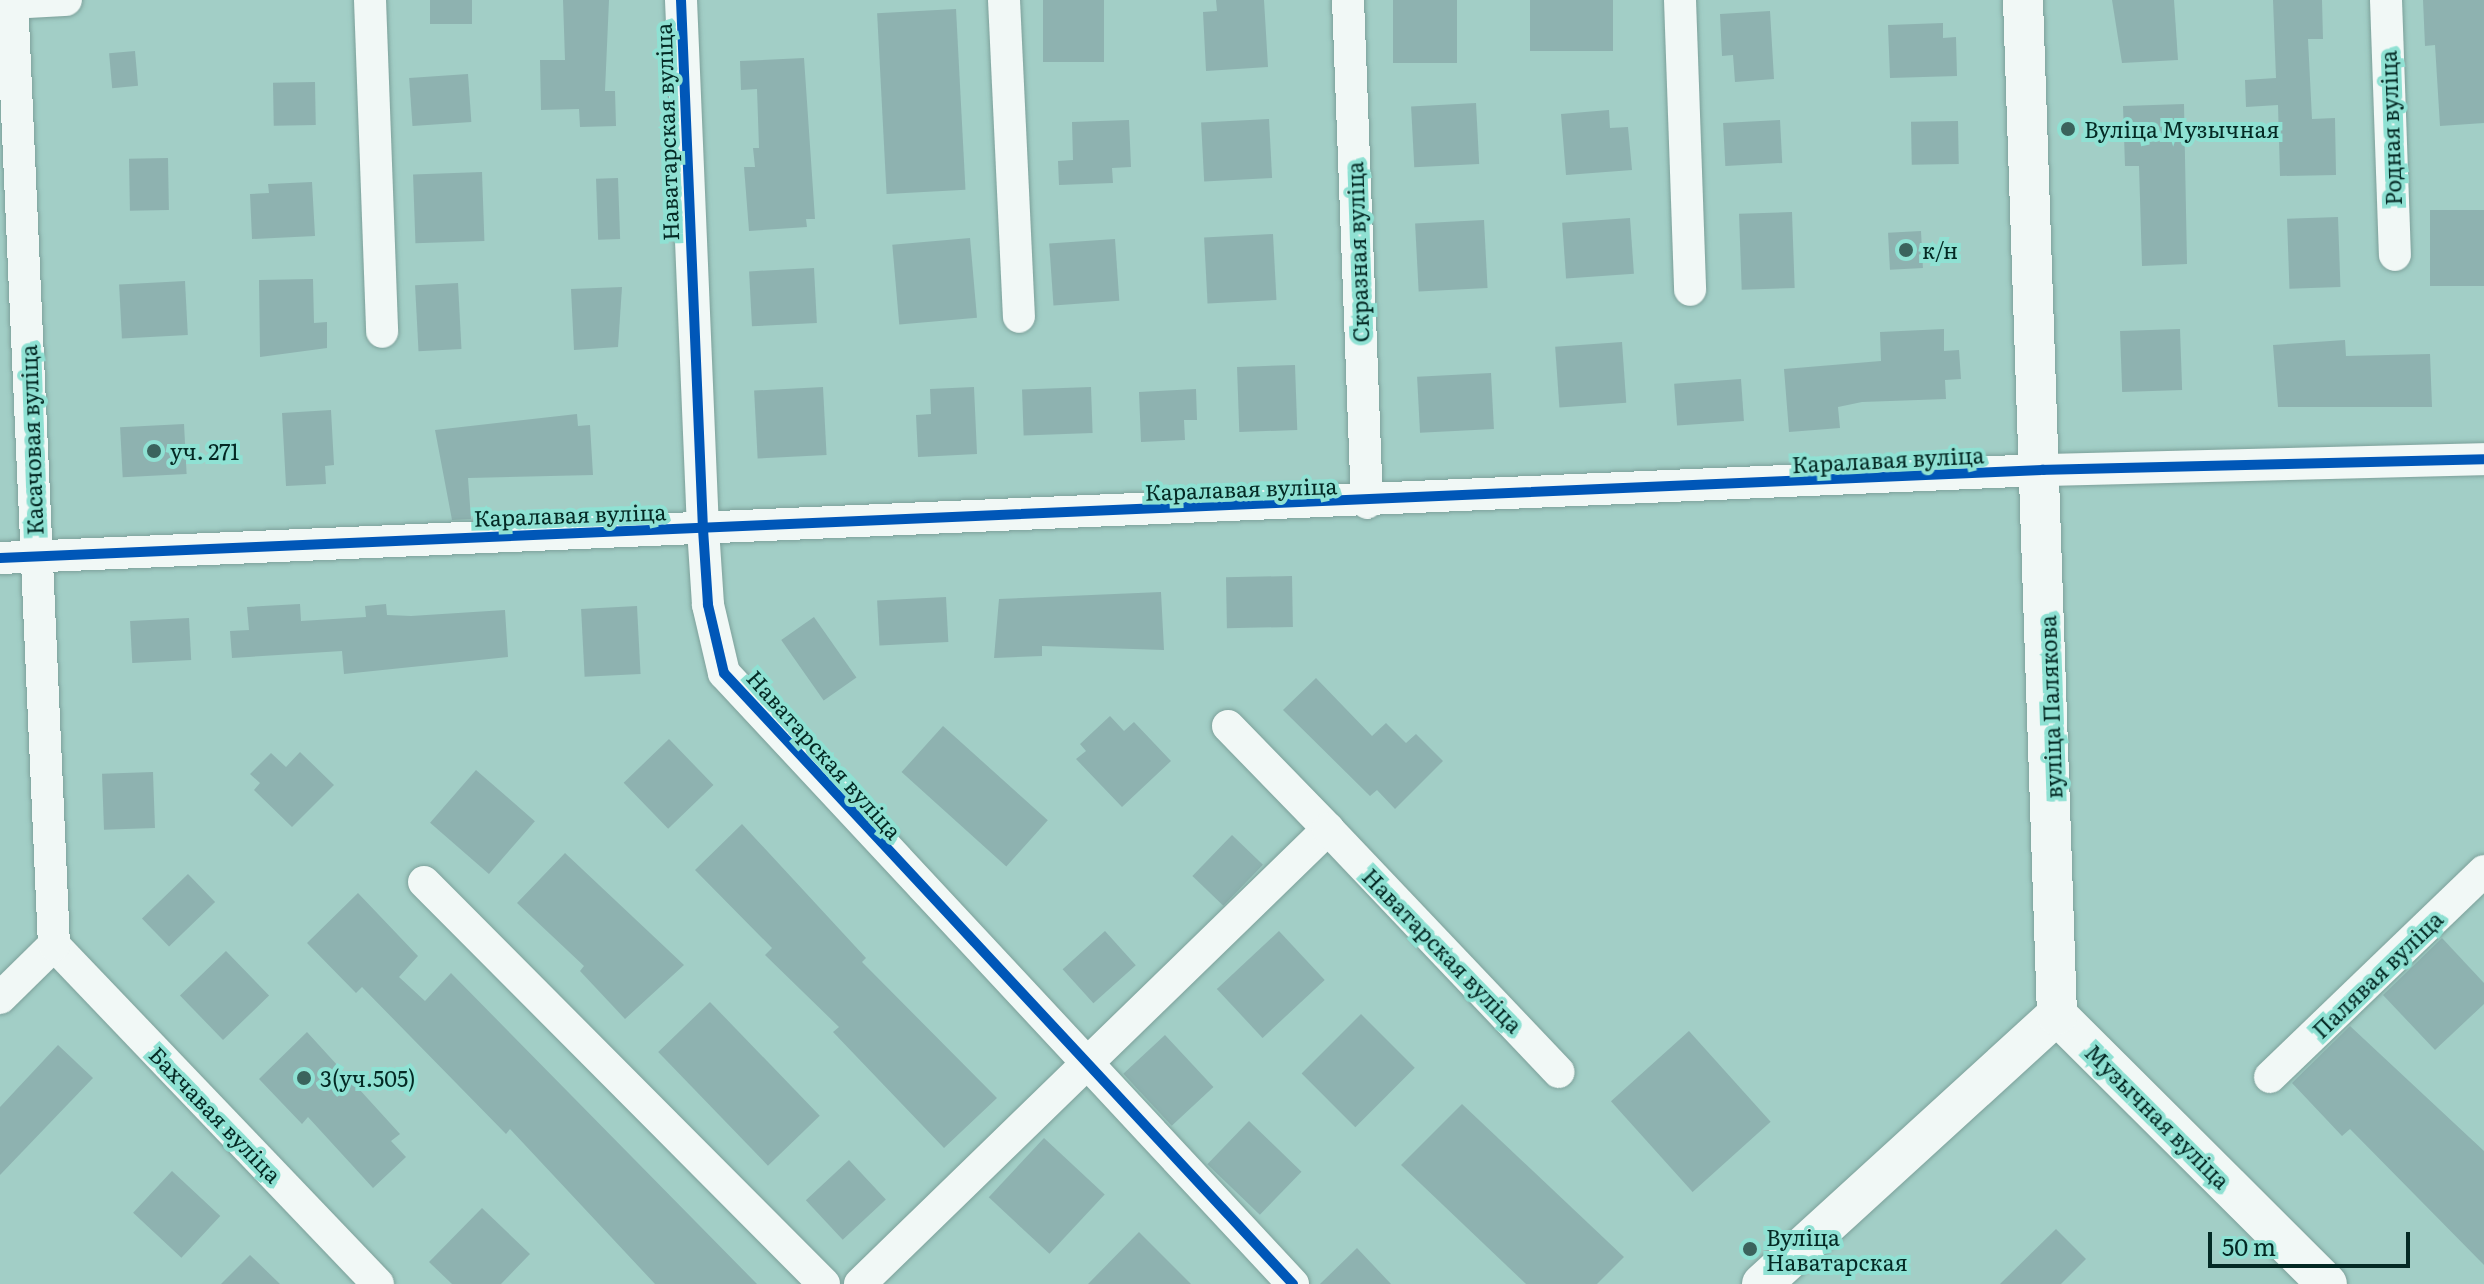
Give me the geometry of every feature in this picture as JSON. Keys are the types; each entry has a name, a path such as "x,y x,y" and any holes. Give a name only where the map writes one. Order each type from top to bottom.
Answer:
{"street":[{"name":"Касачовая вуліца","path":"54,945 12,2 66,0"},
{"path":"370,0 382,332"},
{"name":"Наватарская вуліца","path":"681,0 703,529 708,605 724,673 1086,1068 1293,1284"},
{"path":"1004,0 1019,317"},
{"name":"Скразная вуліца","path":"1348,0 1367,503"},
{"path":"1680,0 1690,290"},
{"name":"вуліца Палякова","path":"2023,0 2043,470 2057,1015"},
{"name":"Родная вуліца","path":"2386,0 2395,255"},
{"name":"Каралавая вуліца","path":"0,558 1367,503 2043,470 2484,459"},
{"name":"Наватарская вуліца","path":"1228,726 1559,1072"},
{"path":"860,1284 1086,1068 1328,829"},
{"name":"Палявая вуліца","path":"2270,1077 2484,871"},
{"path":"424,882 824,1284"},
{"path":"0,998 54,945"},
{"name":"Бахчавая вуліца","path":"54,945 378,1284"},
{"path":"1762,1284 2057,1015"},
{"name":"Музычная вуліца","path":"2057,1015 2327,1284"}],"building":[{"path":"430,0 472,0 472,24 430,24"},
{"path":"563,0 609,0 605,91 615,91 616,126 580,127 579,109 541,110 540,60 565,60"},
{"path":"1043,0 1104,0 1104,62 1043,62"},
{"path":"1216,0 1264,0 1268,67 1206,71 1203,12 1217,11"},
{"path":"1393,0 1457,0 1457,63 1393,63"},
{"path":"1530,0 1613,0 1613,51 1530,51"},
{"path":"2112,0 2174,0 2178,60 2122,63"},
{"path":"2273,0 2322,0 2323,39 2308,39 2312,119 2335,118 2336,175 2280,176 2278,105 2246,107 2245,80 2276,78"},
{"path":"2423,0 2484,0 2484,123 2440,126 2435,45 2425,46"},
{"path":"956,9 965,190 887,194 877,13"},
{"path":"1770,11 1774,79 1735,82 1733,55 1722,56 1720,14"},
{"path":"1943,23 1943,38 1956,37 1957,76 1890,78 1888,25"},
{"path":"135,51 138,86 112,88 109,53"},
{"path":"804,58 815,219 806,219 807,227 749,231 744,167 755,167 753,148 759,148 757,89 741,90 740,61"},
{"path":"468,74 471,122 412,126 409,78"},
{"path":"315,82 316,125 274,126 273,83"},
{"path":"1476,103 1479,164 1414,167 1411,106"},
{"path":"2184,104 2187,264 2142,266 2139,166 2125,166 2123,106"},
{"path":"1609,110 1610,128 1628,127 1632,170 1566,175 1561,114"},
{"path":"1269,119 1272,178 1204,181 1201,123"},
{"path":"1129,120 1131,167 1112,168 1113,183 1059,185 1058,161 1073,160 1072,122"},
{"path":"1780,120 1782,163 1725,166 1723,123"},
{"path":"1958,121 1959,164 1912,165 1911,122"},
{"path":"168,158 169,210 130,211 129,159"},
{"path":"482,172 484,241 415,243 413,174"},
{"path":"618,178 620,239 598,240 596,179"},
{"path":"312,182 315,236 252,239 250,194 269,193 268,184"},
{"path":"2430,210 2484,210 2484,286 2430,286"},
{"path":"1792,212 1795,288 1742,290 1739,214"},
{"path":"2338,217 2340,287 2289,289 2287,219"},
{"path":"1630,218 1634,274 1566,279 1562,223"},
{"path":"1484,220 1488,288 1419,292 1415,224"},
{"name":"к/н","path":"1921,231 1923,268 1890,270 1888,233"},
{"path":"1273,234 1276,300 1208,304 1204,238"},
{"path":"970,238 977,318 899,324 892,245"},
{"path":"1115,239 1119,301 1053,305 1049,244"},
{"path":"814,268 817,323 752,326 749,271"},
{"path":"313,279 314,323 327,322 327,348 260,357 259,280"},
{"path":"185,281 188,335 122,338 119,284"},
{"path":"458,283 461,349 419,351 415,285"},
{"path":"622,287 618,347 574,350 571,289"},
{"path":"1944,329 1944,351 1959,350 1961,379 1945,380 1946,399 1862,402 1838,407 1840,428 1789,432 1784,369 1881,361 1880,332"},
{"path":"2180,329 2182,390 2122,392 2120,331"},
{"path":"2345,340 2346,356 2430,354 2432,407 2278,407 2273,345"},
{"path":"1622,342 1626,403 1559,408 1555,347"},
{"path":"1295,365 1297,430 1239,432 1237,367"},
{"path":"1491,373 1494,429 1420,433 1417,377"},
{"path":"1741,379 1744,421 1677,426 1674,384"},
{"path":"823,387 827,455 758,459 754,391"},
{"path":"974,387 977,454 918,457 916,415 931,414 930,389"},
{"path":"1091,387 1093,433 1024,435 1022,389"},
{"path":"1196,389 1197,420 1184,420 1185,440 1141,442 1139,392"},
{"path":"331,410 334,465 325,466 326,484 286,486 282,413"},
{"path":"577,414 578,426 590,425 593,475 468,478 471,519 452,520 435,430"},
{"name":"уч. 271","path":"184,424 187,474 123,477 120,427"},
{"path":"1292,576 1293,627 1227,628 1226,577"},
{"path":"1161,592 1164,650 1042,646 1042,656 994,658 999,599"},
{"path":"946,597 948,642 879,646 877,601"},
{"path":"300,604 301,621 366,617 365,606 386,604 387,615 505,610 508,657 344,674 342,651 232,658 230,631 249,630 247,607"},
{"path":"637,606 641,674 585,677 581,609"},
{"path":"814,617 856,678 824,701 781,640"},
{"path":"189,618 191,660 132,663 130,621"},
{"path":"1316,678 1372,736 1386,723 1406,743 1416,734 1443,761 1395,809 1377,790 1370,796 1283,710"},
{"path":"1110,716 1124,731 1134,722 1171,761 1122,807 1076,759 1086,751 1080,744"},
{"path":"943,726 1048,820 1006,866 902,772"},
{"path":"669,739 713,785 668,829 624,783"},
{"path":"300,752 334,785 292,827 254,790 260,783 250,774 271,753 286,767"},
{"path":"476,770 535,821 489,874 430,823"},
{"path":"153,772 155,828 104,830 102,774"},
{"path":"742,824 866,958 862,962 997,1098 944,1148 833,1032 839,1027 765,955 772,948 695,870"},
{"path":"1232,835 1263,865 1223,906 1192,876"},
{"path":"565,853 684,965 625,1019 580,971 584,966 517,903"},
{"path":"188,874 215,902 169,947 142,918"},
{"path":"358,893 418,956 399,977 425,1001 451,973 757,1284 655,1284 510,1129 506,1134 362,987 356,993 307,943"},
{"path":"1105,931 1136,965 1093,1003 1063,969"},
{"path":"1279,931 1325,980 1263,1038 1217,989"},
{"path":"2442,938 2484,983 2484,1004 2435,1050 2383,995"},
{"path":"226,951 269,996 223,1040 180,995"},
{"path":"710,1002 820,1116 768,1166 658,1052"},
{"path":"1361,1014 1415,1068 1355,1127 1302,1073"},
{"path":"2350,1026 2484,1151 2484,1265 2350,1129 2342,1136 2292,1083"},
{"path":"1689,1031 1771,1122 1693,1192 1611,1101"},
{"path":"307,1032 400,1134 391,1141 406,1157 373,1188 308,1117 302,1124 259,1079"},
{"path":"1165,1035 1213,1087 1172,1126 1123,1074"},
{"path":"58,1045 93,1078 0,1175 0,1107"},
{"path":"1462,1104 1624,1257 1597,1284 1526,1284 1401,1165"},
{"path":"1249,1121 1302,1172 1260,1215 1207,1164"},
{"path":"1044,1138 1105,1195 1049,1254 989,1197"},
{"path":"849,1160 886,1199 843,1240 806,1200"},
{"path":"172,1171 220,1216 181,1258 133,1213"},
{"path":"482,1208 530,1254 501,1284 452,1284 429,1262"},
{"path":"2056,1229 2086,1259 2061,1284 2000,1284"},
{"path":"1139,1232 1191,1284 1088,1284"},
{"path":"1357,1248 1391,1284 1320,1284"},
{"path":"250,1255 280,1284 221,1284"}],"cycle path":[{"path":"681,0 703,529 708,605 724,673 1293,1284"},
{"path":"0,558 2043,470 2484,459"}],"place":[{"name":"Вуліца Музычная","path":"2068,129"},
{"name":"к/н","path":"1906,250"},
{"name":"уч. 271","path":"154,451"},
{"name":"3(уч.505)","path":"304,1078"},
{"name":"Вуліца Наватарская","path":"1750,1249"}]}
